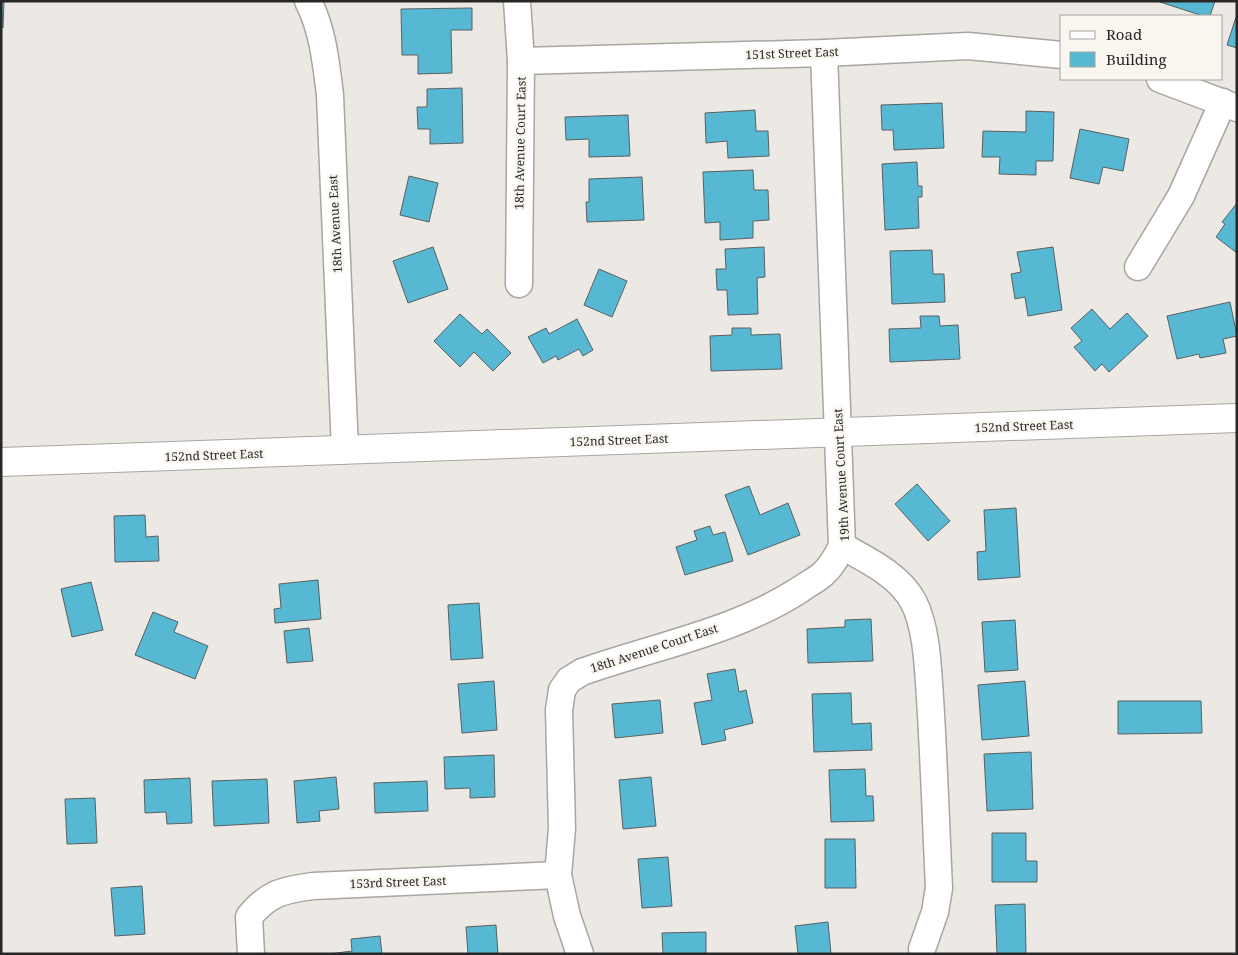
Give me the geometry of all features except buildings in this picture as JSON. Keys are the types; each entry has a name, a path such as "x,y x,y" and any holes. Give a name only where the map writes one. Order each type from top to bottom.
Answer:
{"main road":[{"name":"152nd Street East","path":"1,462 1237,418"}],"street":[{"name":"18th Avenue East","path":"308,1 315,15 324,51 330,95 346,450"},
{"name":"18th Avenue Court East","path":"517,1 521,61 518,284"},
{"name":"151st Street East","path":"521,61 824,53 968,46 1060,56"},
{"name":"19th Avenue Court East","path":"824,53 842,546 876,565 898,582 913,601 922,628 927,660 932,724 939,888 935,912 922,949"},
{"path":"1138,267 1181,196 1230,105 1163,80"},
{"name":"18th Avenue Court East","path":"580,954 567,916 558,875 562,828 559,710 562,690 569,680 582,672 695,637 752,615 784,600 823,574 834,562 842,546"},
{"name":"153rd Street East","path":"251,954 249,917 260,904 277,894 313,886 558,875"}]}
